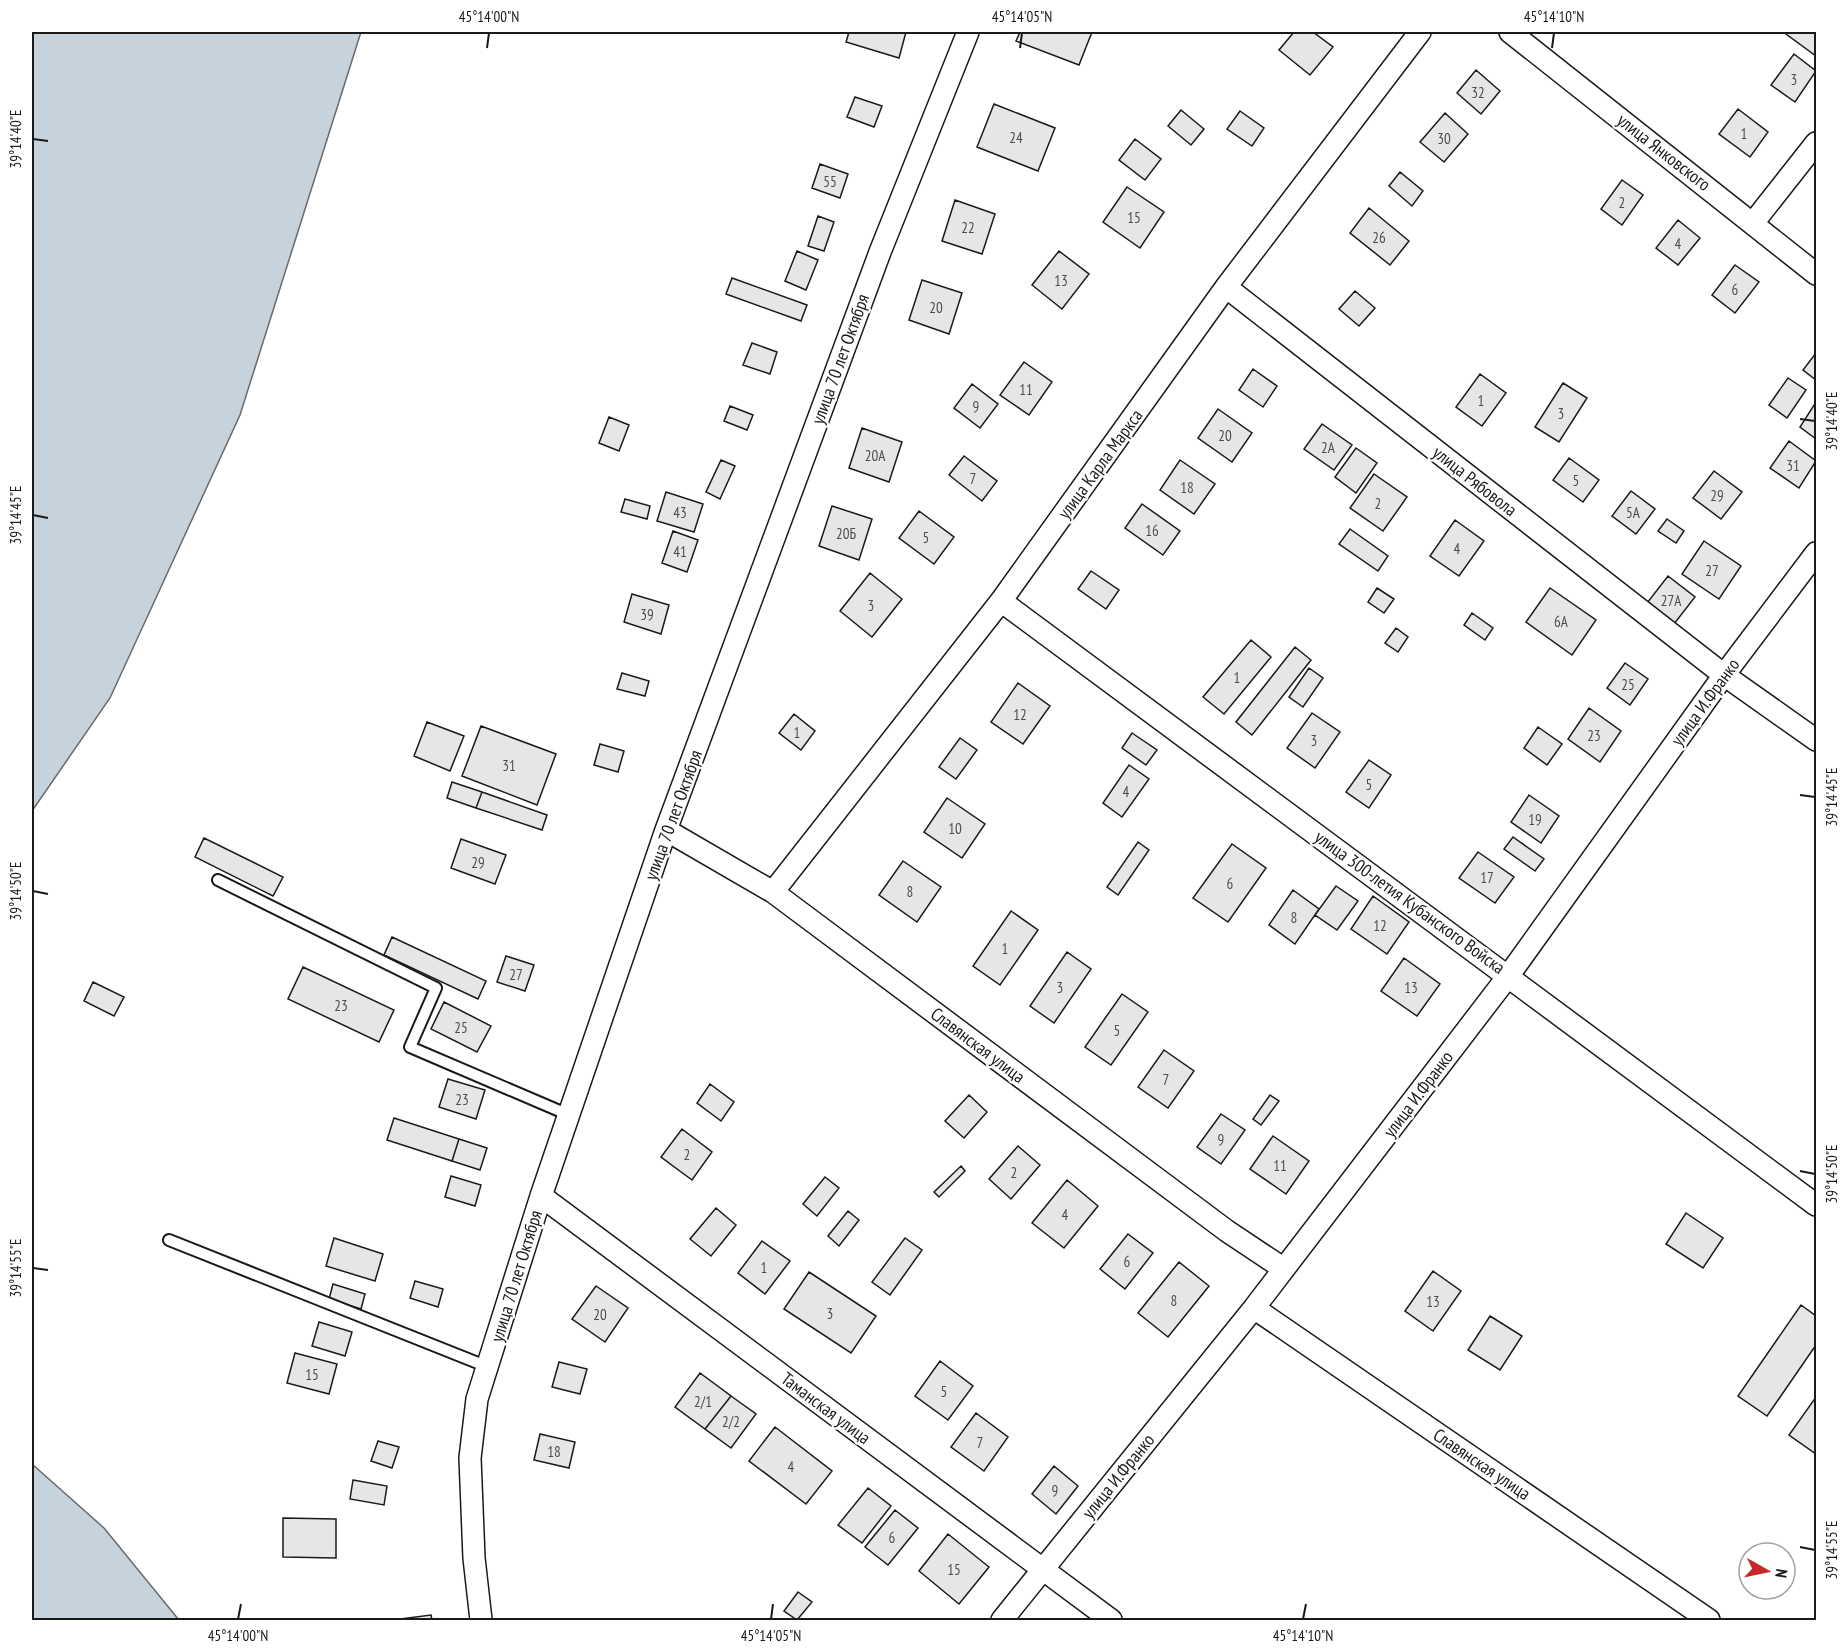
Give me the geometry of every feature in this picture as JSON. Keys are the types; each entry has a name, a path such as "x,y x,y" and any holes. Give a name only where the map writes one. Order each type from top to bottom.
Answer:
{"street":[{"name":"улица 70 лет Октября","path":"481,1620 474,1558 470,1458 477,1399 541,1196 666,830 880,252 968,32"},
{"name":"улица Карла Маркса","path":"773,892 1001,602 1226,287 1420,32"},
{"name":"улица Янковского","path":"1510,32 1816,274"},
{"path":"1753,223 1816,143"},
{"name":"улица Рябовола","path":"1226,287 1724,675 1816,740"},
{"name":"улица И.Франко","path":"1002,1620 1254,1308 1509,975 1724,675 1816,553"},
{"name":"улица 300-летия Кубанского Войска","path":"1001,602 1509,975 1816,1205"},
{"name":"Славянская улица","path":"666,830 773,892 1227,1231 1284,1269"},
{"name":"Таманская улица","path":"541,1196 1111,1620"},
{"name":"Славянская улица","path":"1254,1308 1709,1620"}],"lane":[{"path":"218,880 435,988 410,1047 569,1115"},
{"path":"169,1240 488,1367"}],"shaded area":[{"path":"32,32 361,32 240,415 110,698 32,811"},
{"path":"32,1464 104,1528 179,1620 32,1620"}],"building":[{"path":"849,32 906,32 899,58 846,42"},
{"path":"1020,32 1092,32 1079,65 1016,41"},
{"path":"1294,32 1313,32 1333,47 1310,75 1279,50"},
{"path":"1787,32 1816,32 1816,56 1786,34"},
{"path":"1794,54 1816,71 1795,102 1771,85"},
{"path":"1476,70 1500,91 1481,114 1457,93"},
{"path":"855,97 882,106 874,127 847,117"},
{"path":"994,104 1055,128 1038,171 977,147"},
{"path":"1738,109 1768,132 1750,157 1719,134"},
{"path":"1181,110 1204,129 1191,145 1168,126"},
{"path":"1240,111 1264,128 1252,146 1227,129"},
{"path":"1445,113 1468,134 1444,162 1420,142"},
{"path":"1135,139 1161,159 1145,180 1119,160"},
{"path":"820,164 848,174 840,198 812,188"},
{"path":"1400,172 1423,191 1412,206 1389,186"},
{"path":"1622,180 1643,195 1622,225 1601,209"},
{"path":"1127,187 1164,212 1140,248 1103,222"},
{"path":"955,200 995,214 982,254 942,241"},
{"path":"1369,208 1409,241 1390,265 1350,233"},
{"path":"818,216 834,222 824,251 808,246"},
{"path":"1678,220 1700,238 1678,265 1656,248"},
{"path":"797,251 818,260 806,290 785,281"},
{"path":"1059,251 1089,274 1062,309 1032,285"},
{"path":"1735,265 1759,282 1735,313 1712,295"},
{"path":"732,278 807,305 801,321 726,294"},
{"path":"922,280 962,293 949,334 909,320"},
{"path":"1355,291 1375,308 1359,326 1339,309"},
{"path":"752,343 777,352 770,374 743,365"},
{"path":"1816,353 1816,380 1803,370"},
{"path":"1024,362 1052,382 1029,415 1000,395"},
{"path":"1253,369 1277,386 1263,407 1239,390"},
{"path":"1480,374 1506,393 1482,426 1456,407"},
{"path":"1788,378 1806,390 1787,418 1769,405"},
{"path":"1563,383 1587,398 1559,442 1535,427"},
{"path":"972,384 998,404 980,428 954,408"},
{"path":"1816,402 1816,439 1800,427"},
{"path":"730,406 753,415 747,430 724,421"},
{"path":"1218,409 1252,433 1232,462 1198,438"},
{"path":"609,417 629,425 619,451 599,443"},
{"path":"1322,424 1352,445 1334,470 1304,449"},
{"path":"862,428 902,442 889,482 849,468"},
{"path":"1789,441 1816,461 1799,488 1770,468"},
{"path":"1356,448 1377,463 1356,493 1335,477"},
{"path":"964,456 997,481 982,501 949,475"},
{"path":"1569,458 1599,480 1583,502 1553,480"},
{"path":"721,460 735,466 720,499 706,492"},
{"path":"1180,460 1215,484 1194,514 1160,490"},
{"path":"1714,471 1742,492 1721,519 1693,498"},
{"path":"1374,474 1407,497 1383,531 1350,508"},
{"path":"1631,491 1655,509 1636,534 1612,516"},
{"path":"666,492 703,504 694,532 657,521"},
{"path":"625,499 650,506 647,519 621,512"},
{"path":"1142,504 1180,531 1163,555 1125,528"},
{"path":"832,506 872,519 859,560 819,546"},
{"path":"919,511 954,537 934,564 899,538"},
{"path":"1667,519 1684,531 1676,543 1658,531"},
{"path":"1455,520 1484,541 1459,576 1430,556"},
{"path":"1350,529 1388,556 1378,571 1339,544"},
{"path":"673,531 698,540 687,572 662,563"},
{"path":"1704,541 1741,566 1719,599 1682,574"},
{"path":"1091,571 1119,590 1106,609 1078,589"},
{"path":"870,573 902,599 872,637 840,611"},
{"path":"1668,576 1695,597 1674,624 1647,603"},
{"path":"1377,588 1394,599 1384,613 1368,602"},
{"path":"1550,588 1596,620 1572,655 1526,622"},
{"path":"632,594 669,605 661,634 624,622"},
{"path":"1472,613 1493,628 1485,640 1464,625"},
{"path":"1396,628 1408,637 1398,652 1385,643"},
{"path":"1251,640 1271,657 1224,714 1203,697"},
{"path":"1295,647 1311,660 1252,735 1236,722"},
{"path":"1625,663 1648,679 1630,705 1607,688"},
{"path":"1309,668 1323,678 1303,707 1289,697"},
{"path":"622,673 649,681 645,696 617,689"},
{"path":"1018,683 1050,706 1023,744 991,722"},
{"path":"1589,708 1621,731 1600,762 1568,739"},
{"path":"1312,713 1340,732 1315,768 1287,748"},
{"path":"794,714 815,731 801,750 779,733"},
{"path":"427,722 464,736 450,771 414,756"},
{"path":"481,726 556,754 537,805 462,776"},
{"path":"1538,727 1562,744 1547,765 1524,748"},
{"path":"1132,733 1157,750 1146,765 1122,748"},
{"path":"960,738 977,750 956,779 939,767"},
{"path":"600,744 624,751 618,772 594,765"},
{"path":"1369,760 1391,775 1369,808 1346,792"},
{"path":"1129,765 1149,779 1122,817 1103,803"},
{"path":"452,782 482,792 476,808 447,798"},
{"path":"482,792 547,815 542,830 476,808"},
{"path":"1529,795 1559,816 1541,843 1511,822"},
{"path":"947,798 985,824 962,858 924,832"},
{"path":"1513,837 1544,859 1535,871 1504,849"},
{"path":"204,838 283,877 273,896 195,857"},
{"path":"461,839 506,855 495,884 451,868"},
{"path":"1138,842 1149,850 1118,895 1107,887"},
{"path":"1232,844 1266,868 1228,922 1193,898"},
{"path":"1478,852 1514,877 1495,903 1459,878"},
{"path":"903,861 941,887 917,922 879,895"},
{"path":"1336,886 1358,901 1337,930 1315,915"},
{"path":"1293,890 1319,909 1295,944 1269,925"},
{"path":"1373,896 1409,922 1387,954 1351,929"},
{"path":"1011,911 1038,930 1000,985 973,966"},
{"path":"392,937 486,981 478,999 384,955"},
{"path":"1067,952 1091,969 1054,1023 1030,1006"},
{"path":"506,956 534,965 525,991 497,982"},
{"path":"1404,958 1440,984 1417,1016 1381,991"},
{"path":"303,967 394,1010 379,1042 288,999"},
{"path":"93,982 124,997 114,1016 84,1001"},
{"path":"1122,994 1148,1012 1111,1065 1085,1047"},
{"path":"444,1002 491,1026 477,1052 431,1029"},
{"path":"1164,1050 1194,1071 1168,1108 1138,1087"},
{"path":"448,1079 485,1090 476,1119 439,1107"},
{"path":"710,1084 734,1102 721,1121 697,1103"},
{"path":"969,1095 987,1112 964,1138 945,1121"},
{"path":"1270,1095 1279,1101 1261,1125 1253,1119"},
{"path":"1221,1114 1245,1130 1221,1164 1197,1147"},
{"path":"394,1118 459,1139 452,1161 387,1140"},
{"path":"682,1129 712,1152 692,1180 661,1157"},
{"path":"1273,1136 1309,1161 1286,1194 1250,1169"},
{"path":"459,1139 487,1148 480,1170 452,1161"},
{"path":"1018,1146 1040,1165 1011,1199 989,1179"},
{"path":"961,1166 965,1171 939,1197 934,1192"},
{"path":"451,1176 481,1185 475,1206 445,1197"},
{"path":"825,1177 839,1188 817,1216 803,1204"},
{"path":"1067,1180 1098,1206 1064,1248 1032,1223"},
{"path":"716,1208 736,1225 711,1256 690,1239"},
{"path":"848,1211 859,1220 839,1246 828,1236"},
{"path":"1686,1213 1723,1238 1703,1268 1666,1244"},
{"path":"1128,1234 1153,1253 1125,1289 1100,1269"},
{"path":"334,1238 383,1254 375,1281 326,1266"},
{"path":"905,1238 922,1250 890,1295 872,1282"},
{"path":"762,1241 790,1261 765,1294 738,1273"},
{"path":"1179,1262 1209,1286 1168,1337 1138,1313"},
{"path":"1433,1271 1461,1291 1433,1331 1405,1311"},
{"path":"809,1272 876,1316 851,1353 784,1309"},
{"path":"415,1281 443,1289 438,1307 410,1298"},
{"path":"333,1284 365,1294 361,1309 329,1299"},
{"path":"596,1286 628,1308 605,1342 572,1319"},
{"path":"1801,1305 1816,1316 1816,1345 1767,1416 1738,1396"},
{"path":"1490,1316 1522,1336 1500,1370 1468,1350"},
{"path":"319,1322 352,1332 345,1356 312,1346"},
{"path":"295,1353 337,1364 329,1394 287,1383"},
{"path":"940,1361 973,1386 948,1420 915,1396"},
{"path":"559,1362 587,1369 580,1394 552,1387"},
{"path":"700,1373 731,1396 705,1429 675,1407"},
{"path":"731,1396 756,1414 731,1448 705,1429"},
{"path":"1816,1397 1816,1454 1789,1435"},
{"path":"976,1413 1008,1437 984,1471 951,1447"},
{"path":"775,1427 832,1471 806,1504 749,1461"},
{"path":"540,1434 575,1442 569,1468 534,1460"},
{"path":"378,1441 399,1447 392,1468 371,1461"},
{"path":"1054,1466 1078,1486 1056,1514 1032,1494"},
{"path":"353,1480 387,1486 384,1505 350,1499"},
{"path":"868,1488 891,1506 862,1543 838,1525"},
{"path":"895,1510 918,1528 888,1565 865,1547"},
{"path":"283,1518 336,1519 336,1558 283,1557"},
{"path":"948,1534 989,1567 959,1604 919,1571"},
{"path":"798,1592 812,1602 797,1620 784,1611"},
{"path":"431,1615 432,1620 392,1620"}]}
